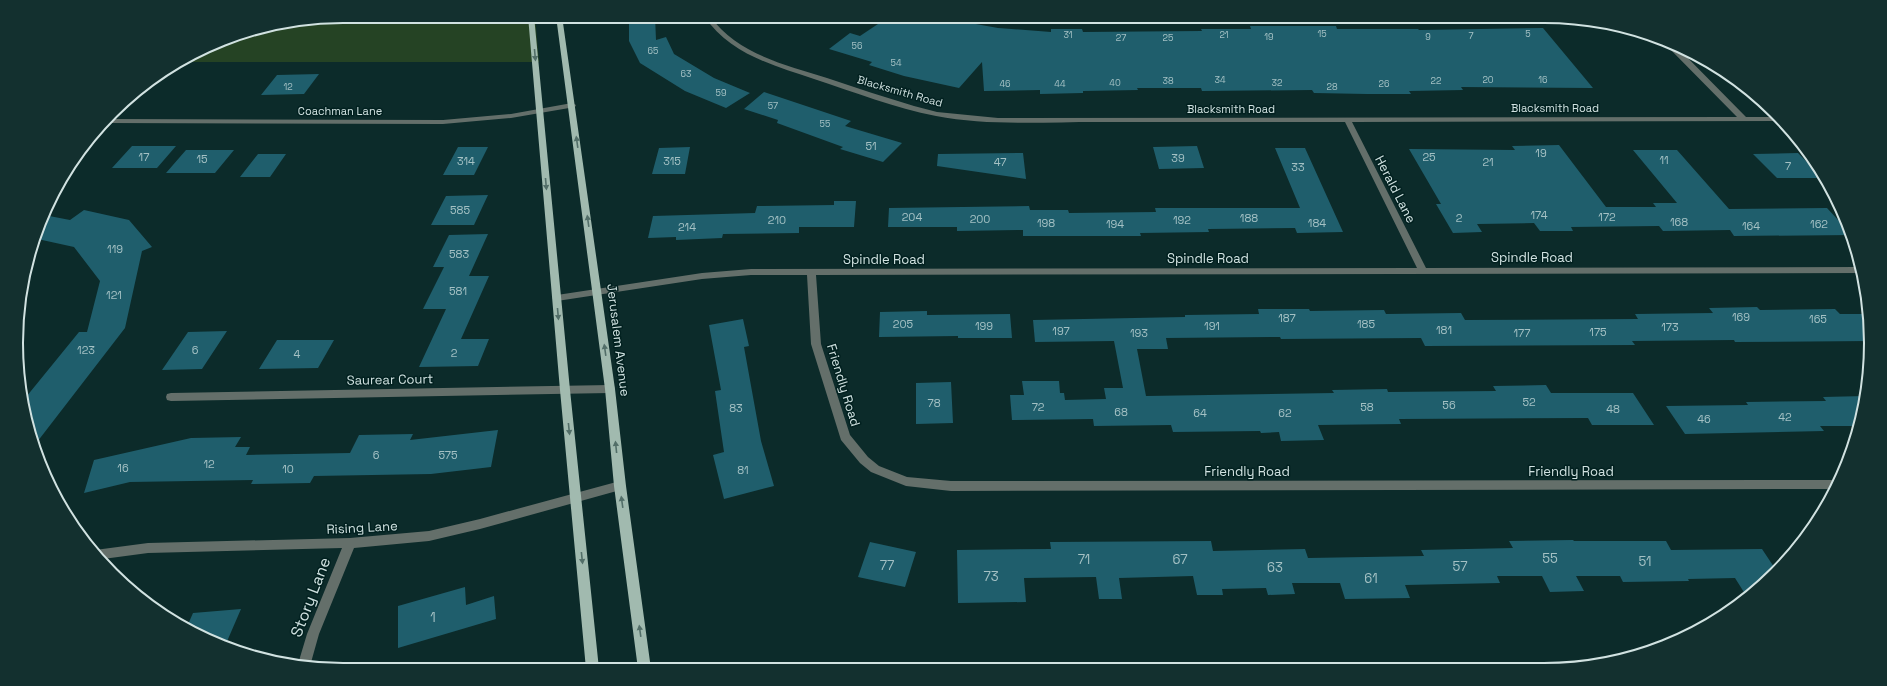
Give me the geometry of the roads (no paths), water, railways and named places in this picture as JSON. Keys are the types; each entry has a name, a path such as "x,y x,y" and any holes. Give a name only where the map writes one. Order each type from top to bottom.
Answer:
{"main road":[{"path":"532,23 565,390 592,663"},
{"name":"Jerusalem Avenue","path":"560,23 610,389 620,486 644,663"}],"street":[{"name":"Blacksmith Road","path":"712,23 717,31 729,42 754,56 912,108 937,114 998,120 1772,119"},
{"path":"1682,54 1744,119"},
{"name":"Coachman Lane","path":"113,121 443,122 483,119 572,105"},
{"name":"Herald Lane","path":"1347,119 1423,271"},
{"name":"Spindle Road","path":"557,298 702,276 751,272 1855,270"},
{"name":"Friendly Road","path":"811,272 816,344 845,437 864,460 875,469 906,481 951,486 1831,484"},
{"name":"Saurear Court","path":"171,397 610,389"},
{"name":"Rising Lane","path":"102,554 148,548 184,546 350,543 429,536 620,486"},
{"name":"Story Lane","path":"305,660 313,634 350,543"}]}
